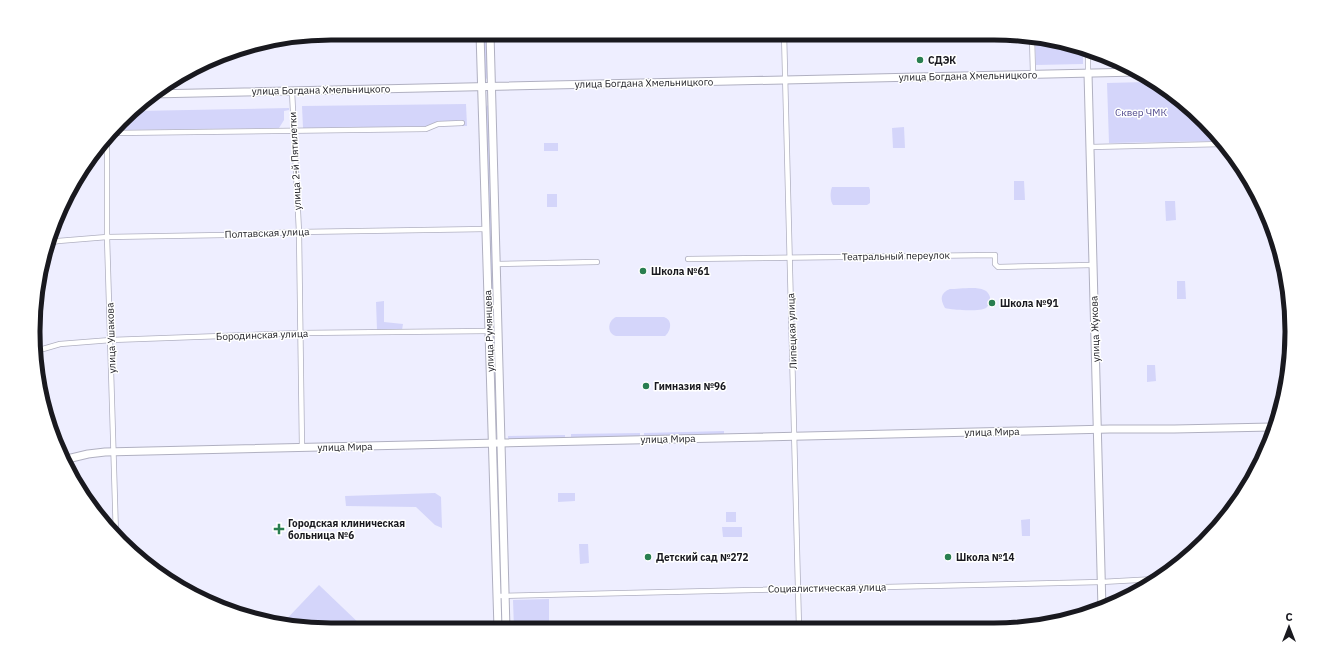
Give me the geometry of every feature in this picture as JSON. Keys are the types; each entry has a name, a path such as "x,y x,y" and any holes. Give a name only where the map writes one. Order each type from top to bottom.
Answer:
{"main road":[{"name":"улица Румянцева","path":"480,40 498,623"},
{"name":"улица Румянцева","path":"490,40 506,623"},
{"name":"улица Богдана Хмельницкого","path":"163,94 1126,72"},
{"name":"улица Жукова","path":"1088,73 1102,602"},
{"name":"улица Мира","path":"69,458 88,454 113,452 1098,429 1269,427"}],"street":[{"name":"Липецкая улица","path":"784,40 799,623"},
{"path":"1032,42 1033,74"},
{"name":"улица Жукова","path":"1088,55 1088,73"},
{"name":"улица 2-й Пятилетки","path":"292,91 299,232 302,448"},
{"path":"118,133 426,129 438,124 462,123"},
{"path":"1090,148 1217,144"},
{"name":"улица Ушакова","path":"107,145 107,237 116,528"},
{"name":"Полтавская улица","path":"54,242 107,237 486,229"},
{"name":"Театральный переулок","path":"688,259 995,254 995,264 998,267 1093,265"},
{"path":"497,264 597,262"},
{"name":"Бородинская улица","path":"41,350 60,344 111,340 300,333 488,331"},
{"name":"Социалистическая улица","path":"497,596 1102,582 1146,580"}],"green space":[{"path":"483,40 487,40 489,78 484,78"},
{"path":"1035,43 1083,54 1083,64 1036,65"},
{"name":"Сквер ЧМК","path":"1144,82 1186,112 1215,141 1109,143 1107,83"},
{"path":"466,104 467,126 303,128 302,106"},
{"path":"488,105 490,106 498,432 495,432 486,107"},
{"path":"289,108 289,110 284,111 284,120 279,128 120,130 140,111"},
{"path":"904,127 905,148 893,148 892,128"},
{"path":"544,143 558,143 558,151 544,151"},
{"path":"1014,181 1024,181 1025,200 1014,200"},
{"path":"832,187 869,187 870,203 867,205 833,205 831,201"},
{"path":"547,194 557,194 557,207 547,207"},
{"path":"1165,201 1175,201 1176,220 1166,221"},
{"path":"1177,281 1185,281 1186,299 1177,299"},
{"path":"973,288 984,290 990,297 989,305 986,308 978,310 945,308 942,302 942,297 944,292 950,289"},
{"path":"384,301 384,322 403,324 402,330 377,330 376,302"},
{"path":"616,317 664,317 667,318 670,323 670,329 665,336 616,336 611,333 609,327 611,321"},
{"path":"1147,365 1155,365 1156,381 1147,382"},
{"path":"724,431 724,435 644,437 644,433"},
{"path":"640,433 640,437 571,439 571,434"},
{"path":"565,435 565,439 508,441 508,436"},
{"path":"496,455 499,455 501,593 500,592"},
{"path":"435,493 441,497 442,528 435,525 416,507 346,506 345,496"},
{"path":"558,493 575,493 575,501 558,502"},
{"path":"726,512 736,512 736,522 726,522"},
{"path":"1030,519 1030,536 1022,536 1021,520"},
{"path":"722,527 742,527 742,537 723,537"},
{"path":"579,544 588,544 589,563 580,564"},
{"path":"319,585 359,623 332,623 286,619"},
{"path":"549,599 549,623 514,623 513,600"}],"place":[{"name":"СДЭК","path":"920,60"},
{"name":"Школа №61","path":"643,271"},
{"name":"Школа №91","path":"992,303"},
{"name":"Гимназия №96","path":"646,386"},
{"name":"Городская клиническая больница №6","path":"279,529"},
{"name":"Детский сад №272","path":"648,557"},
{"name":"Школа №14","path":"948,557"}]}
